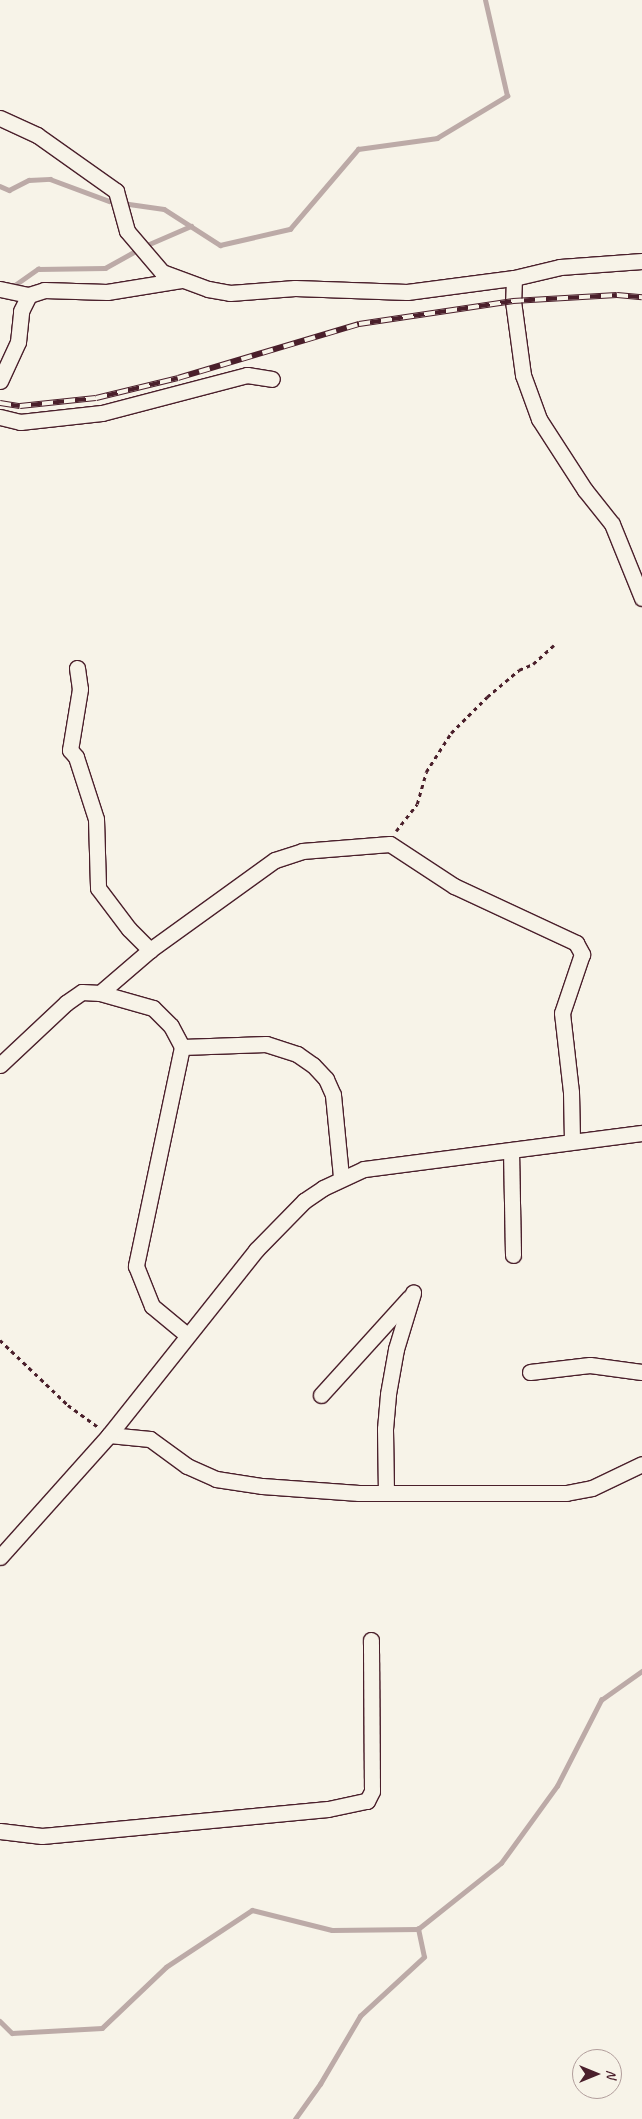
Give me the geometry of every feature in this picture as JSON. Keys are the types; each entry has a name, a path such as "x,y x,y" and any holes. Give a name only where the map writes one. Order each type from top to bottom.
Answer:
{"street":[{"path":"0,118 36,135 116,191 127,231 162,272 230,293 294,288 406,292 514,278 560,267 642,260"},
{"path":"514,278 513,301 523,375 539,419 585,490 612,524 641,592"},
{"path":"0,289 29,295 44,290 106,292 183,279"},
{"path":"0,381 18,342 21,311 29,295"},
{"path":"0,417 20,422 102,413 247,374 272,379"},
{"path":"77,668 80,689 70,750 76,757 96,819 98,888 128,929 150,950"},
{"path":"100,993 150,950 247,878 287,854 390,844 454,886 576,943 582,954 562,1013 571,1092 572,1140"},
{"path":"0,1065 66,1003 82,992 100,993 153,1008 171,1026 182,1048 136,1266 152,1306 187,1335"},
{"path":"182,1048 266,1044 297,1054 312,1065 326,1079 333,1095 341,1177"},
{"path":"0,1557 109,1435 256,1250 304,1201 341,1177 364,1170 572,1140 642,1132"},
{"path":"511,1150 513,1255"},
{"path":"321,1395 413,1293 396,1349 388,1394 384,1429 386,1492"},
{"path":"530,1372 590,1365 642,1372"},
{"path":"109,1435 150,1440 187,1466 216,1479 262,1486 386,1492 566,1493 592,1488 642,1464"},
{"path":"0,1831 51,1835 328,1809 367,1800 372,1791 371,1640"}],"path":[{"path":"390,844 400,823 417,804 426,772 451,733 486,697 519,670 533,664 554,645"},
{"path":"0,1340 68,1405 109,1435"}],"waterway":[{"path":"122,203 164,209 220,245 290,229 358,149 437,138 507,96 485,0"},
{"path":"0,186 9,190 29,180 50,179 109,201"},
{"path":"147,245 191,226"},
{"path":"12,287 38,269 105,268 138,250"},
{"path":"0,2021 12,2033 102,2028 166,1967 252,1910 332,1930 418,1929 501,1863 557,1786 601,1700 642,1671"},
{"path":"295,2119 320,2084 360,2016 424,1957 418,1929"}],"railway":[{"path":"0,403 20,406 96,398 178,378 359,324 513,301 617,295 642,297"}]}
